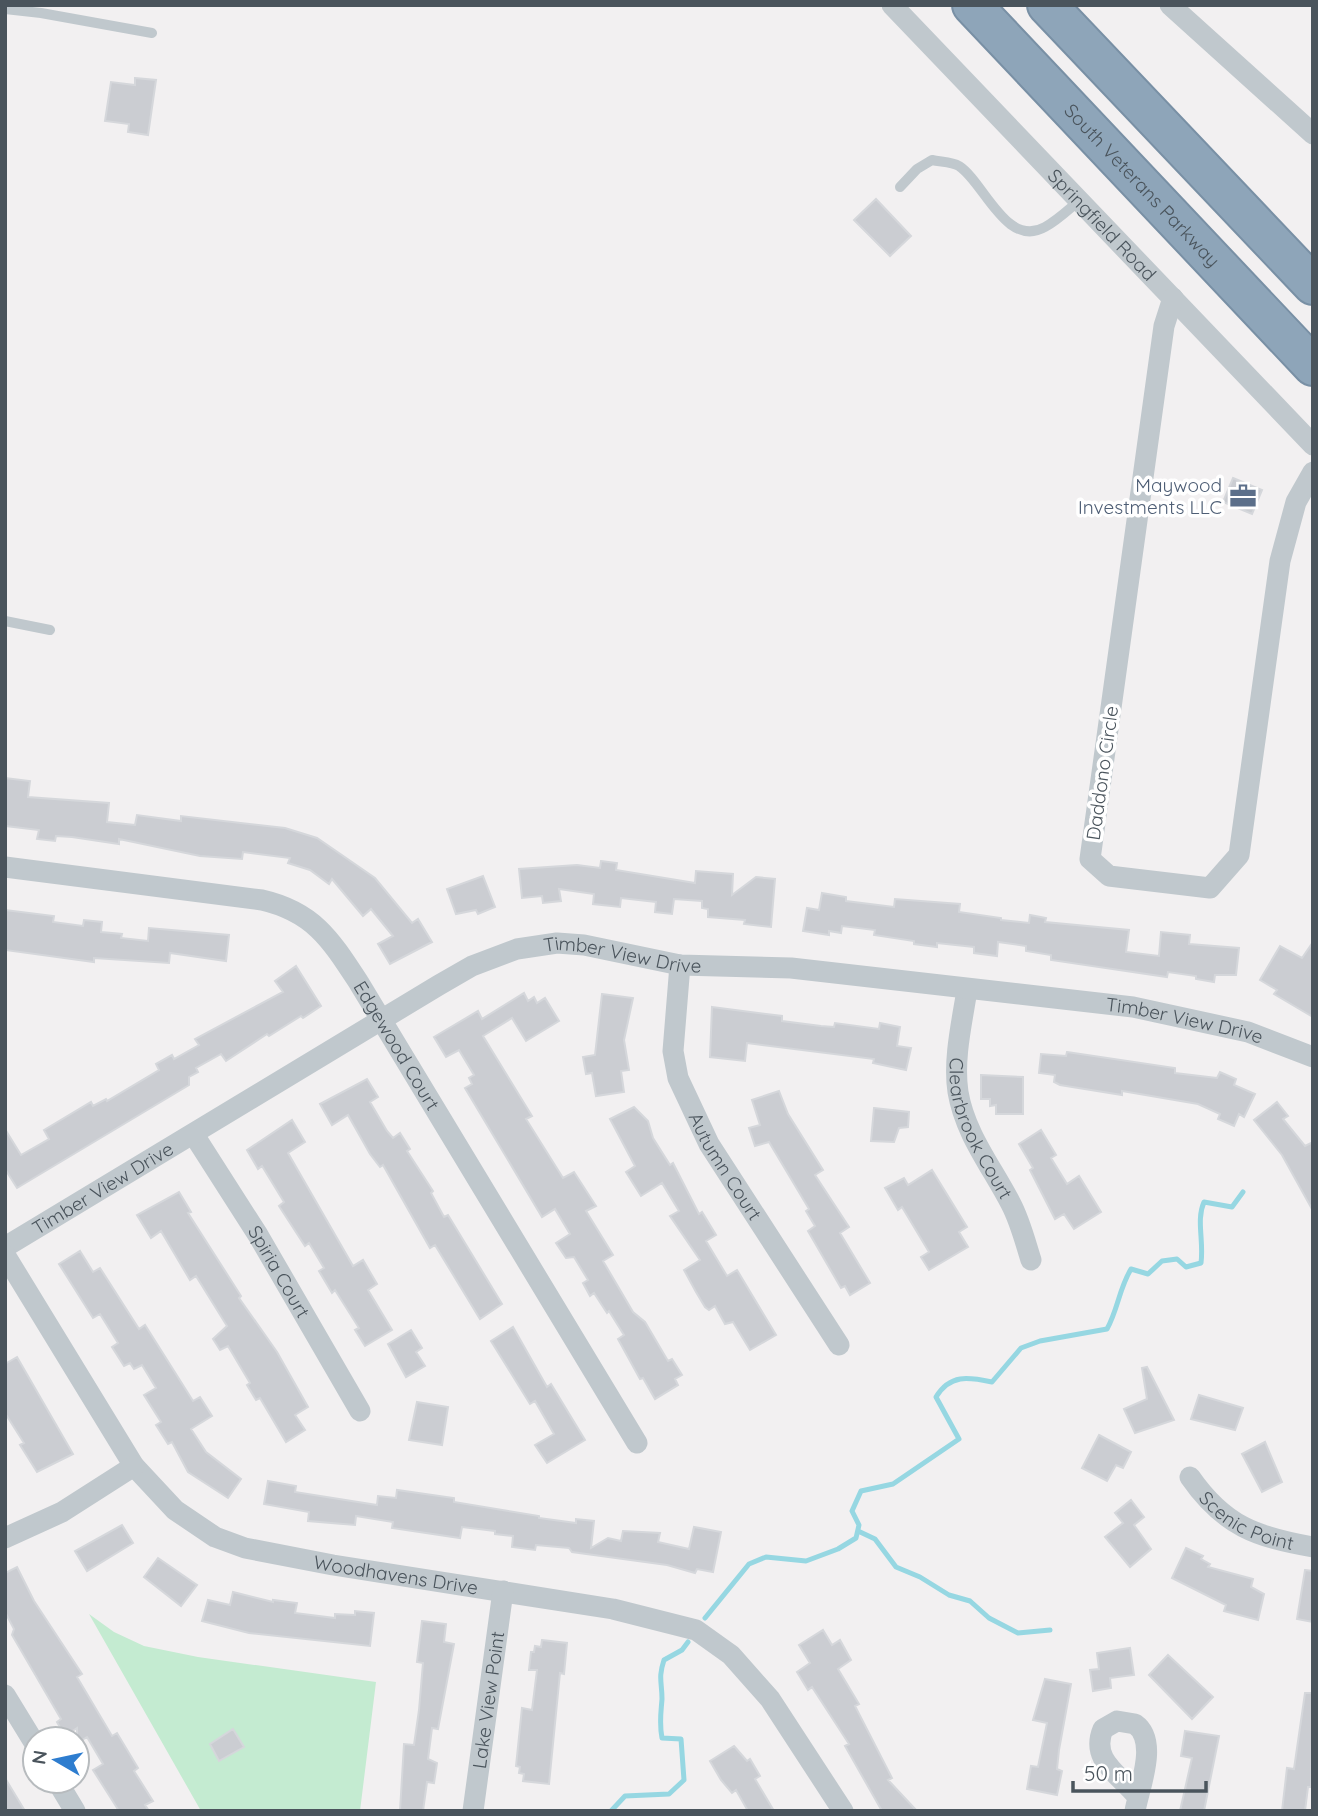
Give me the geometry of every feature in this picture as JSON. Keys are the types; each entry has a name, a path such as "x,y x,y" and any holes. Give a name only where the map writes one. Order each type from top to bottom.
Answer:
{"highway":[{"name":"South Veterans Parkway","path":"972,5 1313,366"},
{"path":"1047,5 1313,285"}],"street":[{"name":"Springfield Road","path":"892,5 1313,445"},
{"path":"1170,5 1313,134"},
{"name":"Daddono Circle","path":"1173,298 1164,326 1090,859 1109,876 1210,888 1239,855 1280,561 1296,502 1313,472"},
{"name":"Edgewood Court","path":"5,867 287,905 317,925 336,948 382,1020 637,1443"},
{"name":"Timber View Drive","path":"5,1247 472,966 517,949 539,945 584,944 680,965 791,968 1133,1007 1248,1032 1313,1057"},
{"name":"Autumn Court","path":"680,965 673,1051 678,1078 709,1144 839,1345"},
{"name":"Clearbrook Court","path":"967,990 957,1089 961,1108 975,1141 1011,1204 1031,1259"},
{"name":"Spiria Court","path":"194,1135 258,1235 360,1411"},
{"name":"Woodhavens Drive","path":"5,1255 134,1466 175,1510 215,1537 245,1548 333,1565 503,1591 668,1621 696,1630 744,1669 770,1699 843,1811"},
{"path":"5,1538 62,1512 134,1466"},
{"name":"Scenic Point","path":"1190,1477 1204,1497 1242,1528 1269,1538 1313,1547"},
{"name":"Lake View Point","path":"473,1811 503,1591"},
{"path":"5,1695 23,1725"},
{"path":"65,1795 75,1811"}],"lane":[{"path":"5,9 152,33"},
{"path":"900,187 917,169 932,160 957,165 1003,218 1030,232 1043,229 1080,200"},
{"path":"5,621 50,630"}],"green space":[{"path":"89,1614 114,1632 144,1646 198,1657 376,1682 360,1811 201,1811"}],"building":[{"path":"135,78 156,80 148,135 128,132 129,124 105,121 111,82 135,85"},
{"path":"876,199 911,236 890,256 854,220"},
{"name":"Maywood Investments LLC","path":"1233,478 1262,490 1252,514 1223,502"},
{"path":"5,778 30,781 28,797 109,803 107,822 135,825 137,815 181,821 181,816 285,828 317,838 375,878 412,923 418,919 432,942 390,964 378,944 393,936 371,909 363,916 332,879 329,884 310,870 288,863 290,858 243,852 242,859 200,856 119,839 119,844 56,836 55,841 37,839 39,830 6,826"},
{"path":"601,861 617,863 616,870 695,883 696,871 733,874 732,895 756,877 775,879 771,927 744,924 745,920 708,917 708,909 702,908 702,901 674,899 672,914 655,912 656,902 621,898 620,907 593,904 594,894 559,889 561,901 543,903 542,896 522,898 519,869 577,865 600,868"},
{"path":"483,876 495,907 478,914 476,910 456,914 447,889"},
{"path":"822,893 846,897 846,901 894,907 895,899 960,904 959,912 1001,920 1029,923 1030,915 1046,918 1045,922 1129,930 1126,952 1159,956 1161,932 1190,935 1189,944 1239,948 1236,975 1215,975 1214,982 1168,972 1167,977 1051,960 1051,955 1026,951 1026,946 998,942 997,956 974,953 974,947 937,943 937,947 914,944 914,941 874,935 875,930 842,926 841,933 829,931 829,935 803,931 807,908 819,910"},
{"path":"5,910 54,916 53,922 83,926 84,920 102,922 101,932 122,934 121,938 148,941 149,928 229,935 226,961 170,953 169,963 94,958 94,962 5,950"},
{"path":"1313,942 1313,1017 1274,994 1277,990 1260,980 1280,946 1302,958"},
{"path":"296,966 321,1006 269,1036 267,1034 226,1061 221,1054 196,1068 198,1072 189,1077 189,1085 17,1188 5,1169 5,1129 21,1155 49,1139 44,1130 91,1102 93,1106 106,1099 107,1101 159,1070 156,1064 172,1055 174,1059 199,1045 195,1039 283,992 275,981"},
{"path":"524,993 528,1001 534,997 537,1003 545,998 559,1021 526,1041 512,1018 483,1036 532,1116 526,1119 563,1178 574,1172 596,1206 586,1211 613,1255 603,1261 633,1312 645,1322 668,1361 672,1359 682,1375 675,1379 678,1385 655,1399 643,1378 640,1379 618,1339 624,1335 609,1311 607,1313 594,1293 590,1296 583,1283 588,1280 574,1257 566,1258 556,1243 570,1234 555,1209 542,1217 465,1088 472,1084 469,1078 474,1075 459,1050 446,1057 434,1037 478,1011 482,1019"},
{"path":"602,994 633,998 624,1040 629,1070 621,1071 624,1092 596,1096 592,1073 586,1074 583,1057 595,1055"},
{"path":"712,1007 782,1016 782,1021 821,1026 834,1027 835,1023 879,1029 880,1023 900,1027 897,1046 911,1048 906,1070 873,1063 874,1059 747,1043 745,1061 710,1057"},
{"path":"1067,1052 1175,1068 1175,1073 1217,1078 1220,1072 1236,1079 1234,1085 1255,1094 1244,1117 1239,1114 1234,1126 1218,1119 1220,1114 1198,1104 1122,1091 1122,1095 1060,1085 1054,1082 1055,1075 1039,1073 1041,1054 1066,1056"},
{"path":"981,1075 1023,1077 1023,1114 996,1114 996,1105 990,1106 990,1099 981,1099"},
{"path":"367,1079 378,1097 370,1102 387,1131 393,1138 400,1133 410,1149 407,1151 433,1191 431,1193 444,1217 448,1215 502,1304 480,1319 435,1245 430,1248 383,1165 380,1167 370,1154 348,1115 332,1125 320,1104"},
{"path":"779,1091 788,1114 823,1170 815,1175 849,1227 840,1233 870,1283 850,1295 845,1286 841,1288 808,1231 815,1226 806,1211 809,1209 769,1142 755,1146 749,1128 760,1125 752,1100"},
{"path":"1277,1102 1288,1116 1283,1119 1305,1146 1313,1142 1313,1211 1282,1155 1254,1120"},
{"path":"634,1107 648,1121 653,1138 670,1165 673,1163 699,1214 702,1212 716,1235 706,1241 727,1276 737,1270 776,1335 750,1350 733,1322 725,1324 715,1306 709,1310 705,1307 684,1270 700,1260 670,1216 679,1211 662,1183 641,1196 626,1172 635,1166 610,1119"},
{"path":"874,1108 909,1112 908,1127 899,1128 894,1142 871,1141"},
{"path":"292,1120 305,1142 288,1153 353,1266 363,1260 377,1284 368,1290 392,1330 365,1346 355,1330 359,1328 335,1290 332,1293 319,1271 324,1268 309,1243 305,1246 279,1206 284,1202 262,1166 258,1169 247,1150"},
{"path":"1041,1130 1056,1155 1051,1158 1067,1184 1079,1176 1101,1212 1074,1229 1064,1214 1055,1219 1030,1170 1033,1168 1019,1144"},
{"path":"932,1170 967,1227 959,1232 968,1247 929,1270 921,1257 929,1252 902,1207 898,1210 885,1188 904,1178 908,1185"},
{"path":"179,1192 191,1212 188,1213 241,1296 239,1298 277,1352 308,1407 295,1415 305,1430 286,1442 260,1398 256,1400 247,1385 250,1383 228,1346 220,1350 213,1339 227,1326 196,1276 190,1280 161,1231 151,1238 137,1215"},
{"path":"80,1251 93,1272 100,1268 139,1329 145,1325 193,1401 200,1397 212,1416 191,1429 206,1452 241,1479 228,1498 188,1472 172,1442 168,1444 156,1425 161,1422 144,1395 156,1388 142,1365 134,1369 130,1363 124,1366 112,1347 118,1343 100,1314 93,1318 59,1264"},
{"path":"513,1327 547,1387 551,1384 585,1440 547,1463 535,1445 554,1434 535,1401 530,1404 491,1341"},
{"path":"411,1330 422,1348 416,1352 425,1366 406,1377 388,1344"},
{"path":"17,1357 73,1454 37,1472 20,1445 24,1443 5,1413 5,1364"},
{"path":"1147,1367 1174,1420 1135,1433 1124,1409 1147,1399 1142,1368"},
{"path":"1199,1395 1243,1408 1235,1430 1191,1419"},
{"path":"417,1402 448,1407 442,1445 409,1440"},
{"path":"1099,1435 1131,1452 1123,1468 1116,1465 1107,1481 1082,1468"},
{"path":"1265,1442 1282,1482 1262,1492 1242,1454"},
{"path":"268,1481 296,1486 295,1492 377,1505 378,1496 396,1498 397,1490 454,1498 454,1502 539,1518 576,1523 576,1519 594,1521 591,1548 608,1538 621,1541 623,1531 660,1533 658,1542 689,1549 694,1527 721,1532 713,1572 697,1569 695,1573 667,1565 572,1552 569,1548 536,1545 535,1550 512,1547 513,1536 495,1534 495,1531 462,1527 460,1538 392,1528 393,1522 356,1516 355,1525 308,1521 309,1512 264,1504"},
{"path":"1131,1500 1144,1517 1134,1525 1151,1549 1130,1567 1105,1537 1123,1523 1115,1513"},
{"path":"122,1525 133,1543 87,1571 75,1551"},
{"path":"1186,1548 1203,1556 1201,1559 1210,1564 1208,1567 1253,1579 1251,1587 1264,1594 1258,1620 1224,1611 1226,1605 1172,1578"},
{"path":"158,1558 197,1585 181,1606 144,1577"},
{"path":"17,1567 34,1601 82,1674 77,1677 112,1736 117,1733 138,1768 134,1771 153,1801 145,1805 149,1811 119,1811 93,1770 103,1764 91,1744 91,1725 59,1725 57,1722 61,1719 12,1635 14,1629 5,1612 5,1573"},
{"path":"1305,1570 1313,1571 1313,1622 1297,1619"},
{"path":"233,1592 273,1602 297,1603 295,1613 335,1618 335,1614 355,1615 355,1611 374,1613 370,1646 249,1633 202,1621 208,1600 230,1605"},
{"path":"422,1621 446,1624 444,1642 454,1644 438,1729 432,1728 428,1759 437,1763 434,1783 427,1782 423,1811 400,1811 404,1744 414,1745 419,1710 423,1663 417,1662"},
{"path":"823,1630 832,1645 840,1640 851,1660 838,1669 859,1704 855,1706 892,1778 888,1780 917,1811 882,1811 845,1746 849,1744 812,1687 808,1690 797,1672 810,1663 799,1645"},
{"path":"542,1640 567,1643 564,1674 560,1673 549,1784 523,1781 524,1774 519,1773 520,1767 516,1766 522,1708 532,1710 537,1670 529,1670 531,1652 534,1652 535,1646 541,1647"},
{"path":"1130,1648 1134,1675 1110,1678 1111,1688 1093,1691 1090,1670 1099,1669 1097,1653"},
{"path":"1168,1655 1213,1697 1192,1719 1149,1675"},
{"path":"1045,1679 1071,1684 1059,1750 1057,1769 1062,1771 1057,1795 1027,1789 1031,1766 1038,1767 1047,1723 1033,1720"},
{"path":"1305,1693 1313,1693 1311,1787 1308,1787 1305,1811 1282,1811 1287,1768 1294,1769"},
{"path":"233,1729 244,1747 219,1761 210,1744"},
{"path":"1185,1731 1219,1736 1204,1811 1180,1811 1192,1758 1181,1756"},
{"path":"734,1746 747,1761 750,1759 760,1776 755,1779 774,1811 748,1811 736,1790 732,1793 721,1780 710,1761"},
{"path":"5,1778 25,1811 5,1811"}],"waterway":[{"path":"705,1618 749,1564 766,1557 806,1561 838,1549 856,1538 859,1525 852,1511 861,1491 893,1484 959,1439 936,1397 947,1384 967,1378 992,1382 1021,1348 1040,1341 1107,1329 1131,1269 1148,1274 1162,1261 1177,1259 1186,1267 1201,1263 1201,1216 1204,1202 1232,1207 1243,1192"},
{"path":"858,1531 875,1539 896,1567 920,1577 949,1595 970,1601 989,1618 1018,1633 1050,1630"},
{"path":"611,1811 625,1796 669,1794 684,1780 681,1739 662,1738 661,1676 664,1660 682,1650 688,1642"}],"place":[{"name":"Maywood Investments LLC","path":"1243,496"}]}
